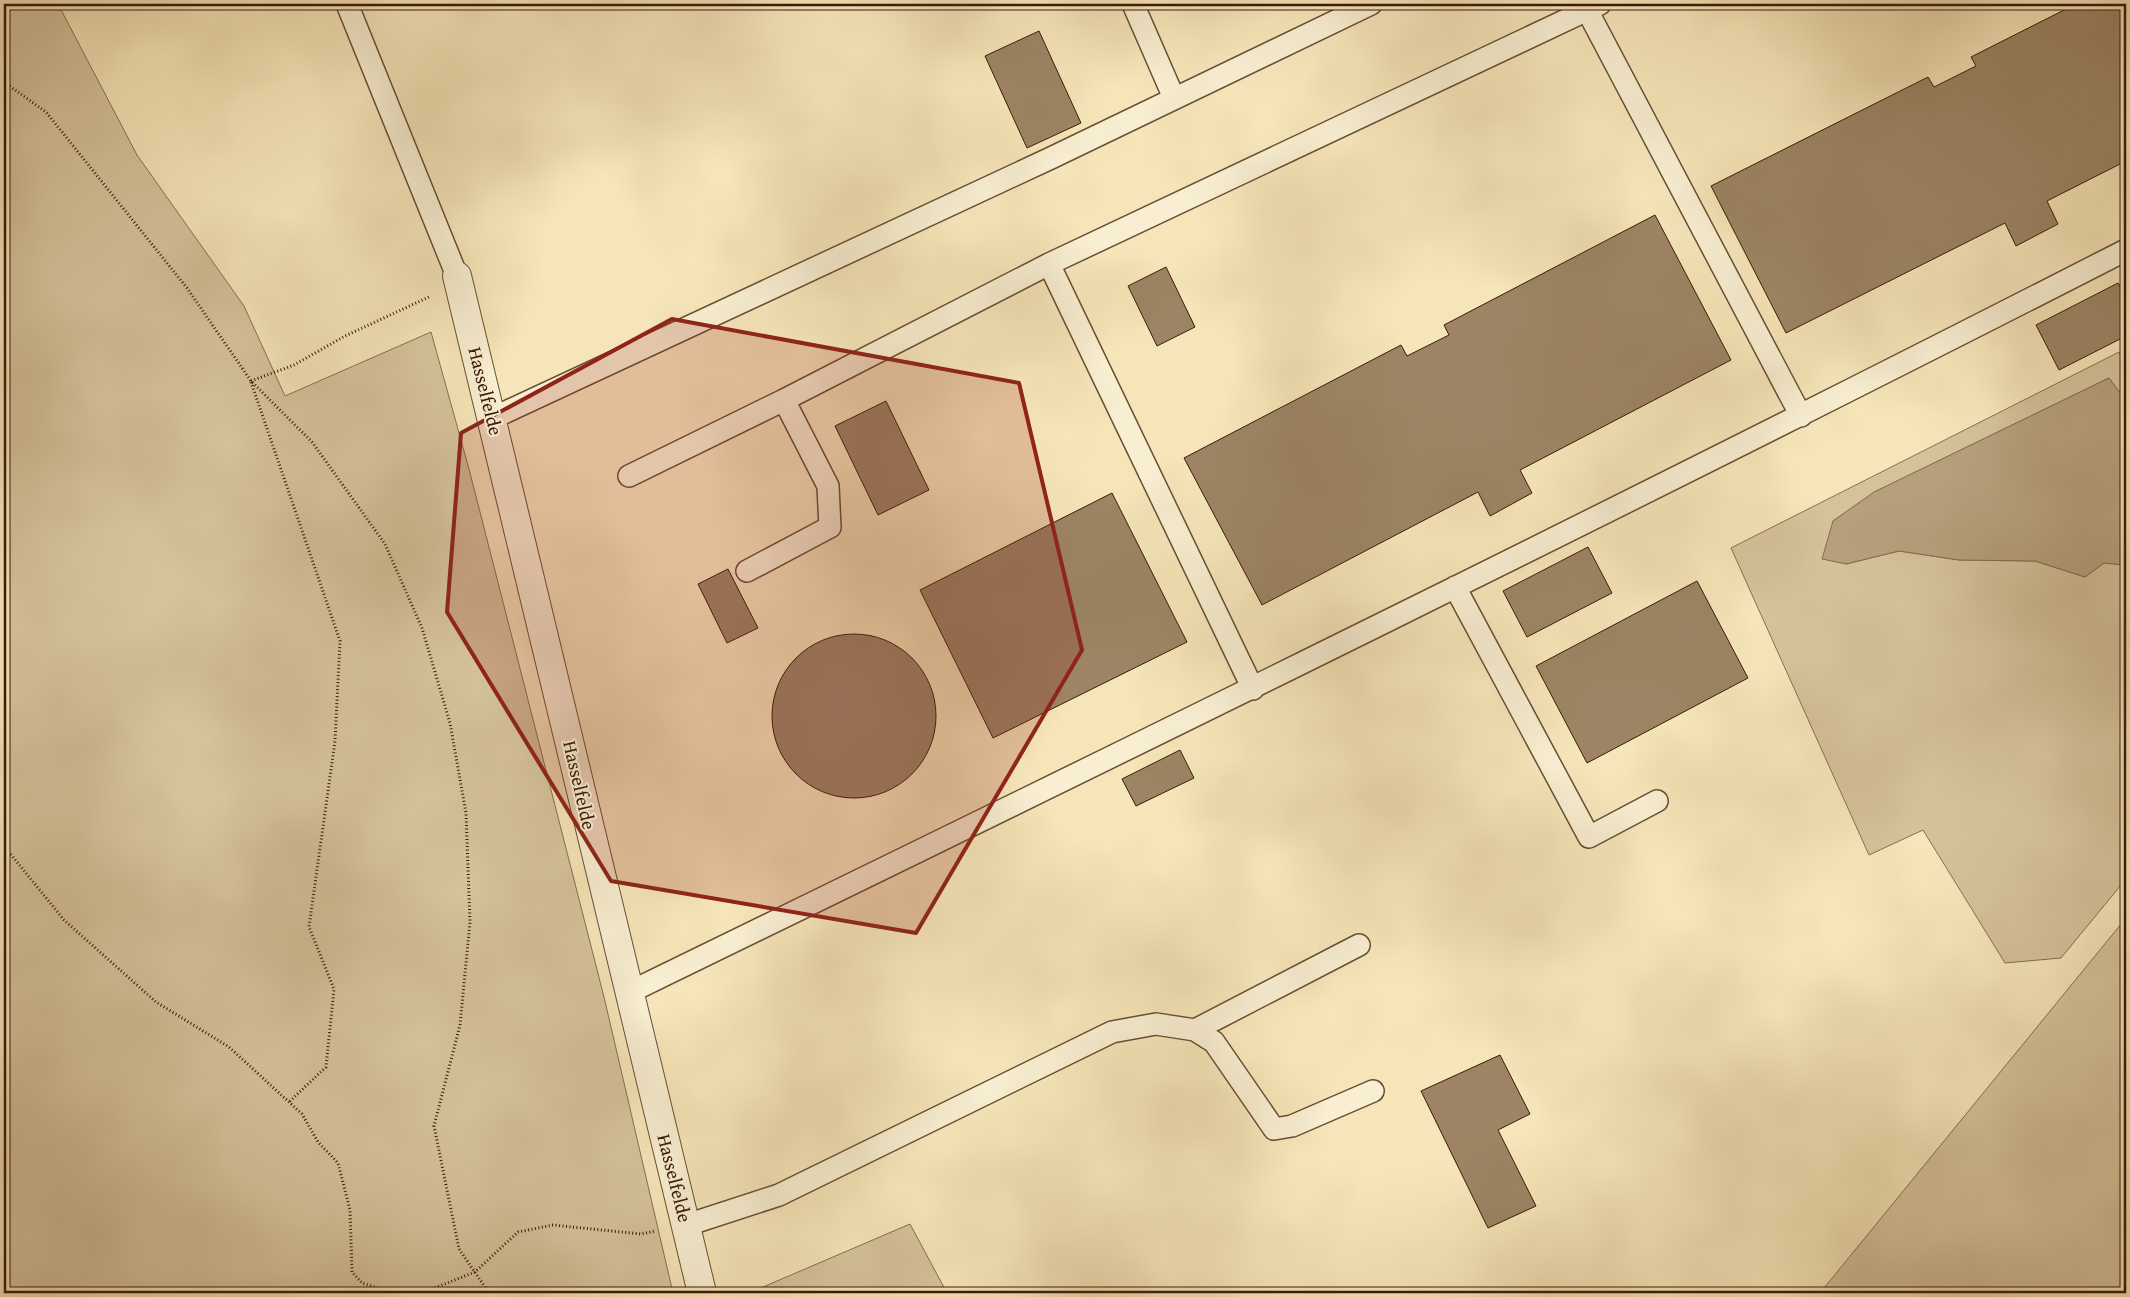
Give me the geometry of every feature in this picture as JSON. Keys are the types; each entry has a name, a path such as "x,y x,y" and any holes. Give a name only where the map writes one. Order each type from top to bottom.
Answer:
{"street":[{"name":"Hasselfelde","path":"458,279 493,418 702,1293"}],"lane":[{"path":"347,4 458,279"},
{"path":"1133,4 1174,98"},
{"path":"493,418 1371,4"},
{"path":"629,476 784,400 1049,264 1593,7 1801,416"},
{"path":"630,992 1253,689 1801,416 2126,250"},
{"path":"1049,264 1253,689"},
{"path":"747,571 830,527 828,486 784,400"},
{"path":"1456,587 1589,837 1657,801"},
{"path":"1195,1030 1359,946"},
{"path":"687,1225 779,1195 1112,1032 1156,1024 1195,1030 1214,1042 1274,1129 1292,1126 1373,1091"}],"path":[{"path":"4,82 46,112 187,288 251,382 312,442 385,544 422,628 450,723 466,814 470,922 460,1025 434,1126 459,1249 489,1293"},
{"path":"251,382 294,365 345,336 458,279"},
{"path":"251,382 340,641 336,741 309,927 334,989 326,1067 289,1102"},
{"path":"4,846 64,920 156,1002 229,1046 302,1114 318,1142 338,1163 350,1210 352,1272 362,1283 392,1293"},
{"path":"422,1293 475,1272 518,1232 553,1225 640,1234 687,1225"}],"highlighted area":[{"path":"672,319 1019,383 1082,650 916,933 611,881 447,612 461,433"}],"shaded area":[{"path":"4,4 58,4 137,155 244,306 285,396 431,332 469,469 604,997 673,1293 4,1293"},
{"path":"2119,352 2126,368 2126,401 2109,378 1875,492 1833,521 1846,564 1899,551 1959,560 2035,561 2085,577 2104,563 2126,565 2126,879 2061,958 2005,963 1923,830 1869,855 1731,548"},
{"path":"2109,378 2126,401 2126,565 2104,563 2085,577 2035,561 1959,560 1899,551 1846,564 1822,559 1833,521 1874,492"},
{"path":"2126,918 2126,1293 1820,1293"},
{"path":"910,1224 947,1293 749,1293"}],"building":[{"path":"2076,4 2126,4 2126,161 2047,201 2058,224 2016,246 2005,223 1786,333 1711,186 1928,77 1934,87 1976,66 1971,57"},
{"path":"1039,31 1081,123 1027,148 985,56"},
{"path":"1655,215 1731,360 1520,470 1532,493 1490,516 1478,492 1262,605 1184,458 1401,345 1407,356 1449,335 1444,325"},
{"path":"1166,267 1195,327 1157,346 1128,286"},
{"path":"2118,283 2126,299 2126,336 2059,370 2036,325"},
{"path":"886,401 929,490 878,515 835,426"},
{"path":"1112,493 1187,642 993,738 920,590"},
{"path":"1588,547 1612,593 1527,637 1503,591"},
{"path":"728,569 758,628 727,643 698,584"},
{"path":"1697,581 1748,678 1587,763 1536,666"},
{"path":"862,634 878,637 893,643 918,664 927,677 933,692 936,716 935,732 927,755 906,780 893,789 878,795 846,798 830,795 815,789 790,768 781,755 775,740 772,708 775,692 781,677 802,652 815,643 830,637"},
{"path":"1180,750 1194,778 1136,806 1122,779"},
{"path":"1500,1055 1530,1114 1498,1130 1536,1206 1488,1228 1421,1091"}]}
